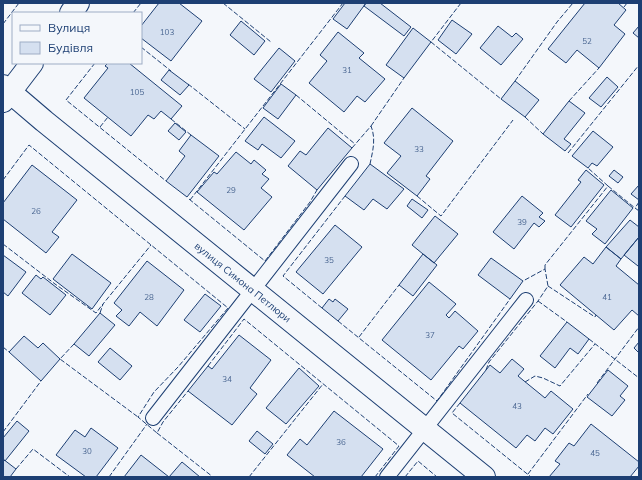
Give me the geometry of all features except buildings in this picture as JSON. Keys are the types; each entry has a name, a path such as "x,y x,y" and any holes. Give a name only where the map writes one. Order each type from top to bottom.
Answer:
{"street":[{"path":"72,12 78,3"},
{"path":"5,93 31,64"},
{"name":"вулиця Симона Петлюри","path":"5,93 44,121 484,477"}],"lane":[{"path":"152,418 351,164"},
{"path":"387,477 526,300"}],"fence":[{"path":"12,12 19,3"},
{"path":"134,12 141,3"},
{"path":"223,3 271,42"},
{"path":"190,200 343,3"},
{"path":"461,3 431,42 501,99"},
{"path":"515,81 557,22 573,3"},
{"path":"624,7 627,3"},
{"path":"3,24 12,12"},
{"path":"142,48 171,71"},
{"path":"94,64 66,100 166,181"},
{"path":"568,153 639,65"},
{"path":"569,101 599,68"},
{"path":"371,126 404,78"},
{"path":"188,84 245,129"},
{"path":"296,95 355,144"},
{"path":"100,127 108,117"},
{"path":"525,117 543,134"},
{"path":"171,119 191,135"},
{"path":"417,196 441,216 513,120"},
{"path":"352,148 371,126 374,140 370,164"},
{"path":"3,180 29,145 228,308 178,367 154,392 138,417 157,433 163,422 188,391"},
{"path":"545,269 545,265 608,186 588,168"},
{"path":"608,186 635,208"},
{"path":"189,199 265,261 310,202 317,190"},
{"path":"322,308 283,276 345,196"},
{"path":"639,202 635,208 639,211"},
{"path":"3,244 96,313 103,304"},
{"path":"100,313 103,304 151,245"},
{"path":"486,370 489,362 538,301 548,286 545,269 523,281"},
{"path":"359,337 399,285"},
{"path":"548,286 595,317 596,315"},
{"path":"338,321 437,401 510,299"},
{"path":"538,301 567,322"},
{"path":"208,366 244,319 399,446 375,477"},
{"path":"597,383 639,327"},
{"path":"589,339 639,378"},
{"path":"74,344 60,359 138,417"},
{"path":"525,382 535,376 560,386 595,344"},
{"path":"3,347 9,352"},
{"path":"3,432 41,381"},
{"path":"249,477 323,384"},
{"path":"528,474 588,394"},
{"path":"460,403 452,413 531,477"},
{"path":"109,477 147,424"},
{"path":"157,433 213,477"},
{"path":"16,469 33,449 70,477"},
{"path":"405,477 418,461 437,477"}]}
